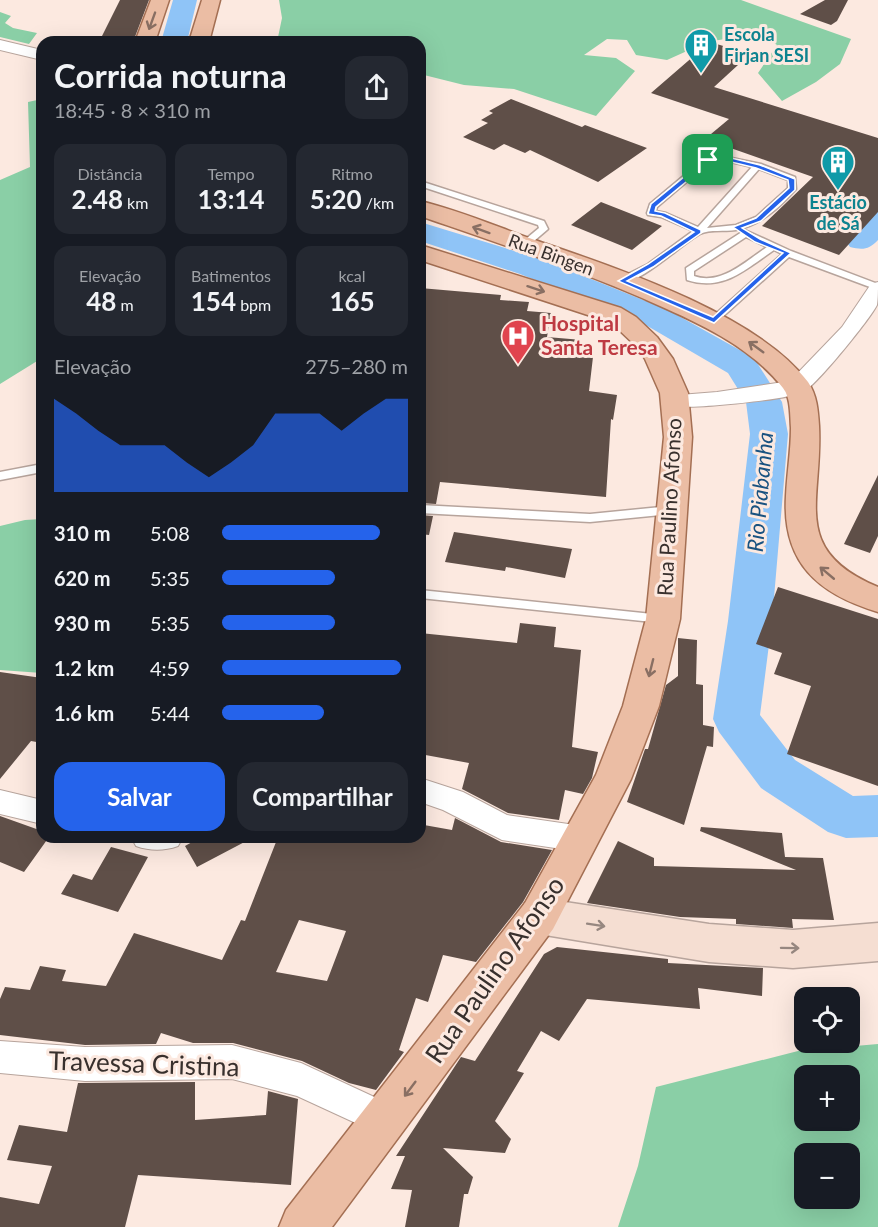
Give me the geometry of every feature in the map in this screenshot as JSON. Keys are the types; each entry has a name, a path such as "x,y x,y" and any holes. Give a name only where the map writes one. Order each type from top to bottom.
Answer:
{"main road":[{"path":"146,36 160,0"},
{"path":"201,36 211,0"},
{"name":"Rua Bingen","path":"426,210 621,281 714,320 778,363 797,387"},
{"name":"Rua Bingen","path":"426,254 612,314 627,323 648,343 669,380 675,401"},
{"path":"797,387 805,423 801,528 808,551 820,568 836,581 878,600"},
{"name":"Rua Paulino Afonso","path":"303,1227 539,916 613,779 641,706 663,619 678,438 675,401"},
{"path":"539,916 709,943 793,949 878,942"}],"street":[{"path":"0,45 36,54"},
{"path":"797,387 849,331 878,287"},
{"name":"Rua Paulino Afonso","path":"675,401 717,399 797,387"},
{"path":"426,792 453,801 502,827 582,839"},
{"path":"0,802 36,811"},
{"name":"Travessa Cristina","path":"0,1057 85,1064 232,1062 301,1080 386,1120"}],"lane":[{"path":"772,247 714,282 700,283 690,278 689,270 741,230 759,219 792,189 792,179 758,166 727,159 708,160 653,206 651,213 663,215 699,231 741,230 772,247 878,287"},
{"path":"621,281 651,266 699,231 758,166"},
{"path":"426,185 541,223 544,229 524,245"},
{"path":"714,320 788,253"},
{"path":"0,476 36,469"},
{"path":"426,509 590,518 672,510"},
{"name":"Rua Paulino Afonso","path":"426,595 663,619"}],"green space":[{"path":"279,0 741,0 851,39 840,64 816,82 782,101 758,73 777,45 765,37 707,42 667,60 636,55 627,40 607,39 584,55 616,58 635,71 596,116 514,89 464,85 426,76 426,36 278,36 282,18"},
{"path":"0,12 11,16 5,23 13,28 37,33 29,44 0,37"},
{"path":"36,100 36,362 0,384 0,180 30,167 28,102"},
{"path":"36,519 36,673 0,670 0,526"},
{"path":"878,1044 878,1227 618,1227 638,1166 656,1087 794,1052 860,1053 860,1046"}],"building":[{"path":"120,0 149,0 135,36 102,36"},
{"path":"825,0 848,0 837,21 831,25 800,14"},
{"name":"Estácio de Sá","path":"710,42 750,54 714,87 878,138 878,212 839,255 762,226 813,177 705,139 729,119 651,93"},
{"path":"511,99 582,127 585,125 647,148 598,182 530,150 525,153 504,144 494,150 463,137 488,123 481,120 493,113 489,111"},
{"path":"601,202 662,226 632,250 571,225"},
{"name":"Hospital Santa Teresa","path":"426,289 501,295 500,300 529,302 527,311 551,313 547,337 582,340 580,356 593,357 589,391 617,395 613,420 611,419 606,497 440,482 436,504 426,503"},
{"path":"878,475 878,536 870,553 844,544"},
{"path":"426,515 433,516 429,535 426,535"},
{"path":"454,532 572,549 565,578 506,567 505,571 445,562"},
{"path":"778,587 878,619 878,786 787,754 811,686 774,674 782,653 756,644"},
{"path":"520,623 556,627 554,647 581,650 572,747 598,752 592,778 583,794 565,790 559,820 508,813 462,789 469,763 426,755 426,634 517,643"},
{"path":"678,638 697,640 696,684 703,685 703,725 714,727 713,747 707,746 684,825 627,802 645,749 648,749 666,685 678,676"},
{"path":"0,672 36,677 36,742 31,741 0,779"},
{"path":"0,816 36,829 36,843 45,843 24,872 0,862"},
{"path":"455,818 501,842 552,850 523,902 476,962 443,955 428,1002 416,998 399,1050 404,1052 376,1090 349,1083 302,1061 233,1043 193,1043 161,1033 156,1044 85,1045 0,1035 0,999 5,987 30,990 40,966 66,970 62,981 106,986 134,933 222,960 241,920 245,921 276,843 426,843 426,825 452,830","holes":["299,920 346,931 327,981 276,972"]},
{"path":"701,827 782,833 785,857 823,858 834,920 792,919 793,928 736,924 736,919 680,917 587,903 618,841 654,858 654,866 796,870 700,831"},
{"path":"190,843 243,843 197,867 185,846"},
{"path":"111,847 148,857 118,912 61,894 73,874 92,880"},
{"path":"557,947 668,959 668,963 763,968 762,996 698,988 700,1009 587,999 559,1041 541,1031 517,1071 524,1073 495,1121 511,1139 505,1153 443,1148 473,1177 468,1194 464,1194 459,1227 405,1227 412,1190 391,1189 405,1156 396,1156 461,1057 475,1061 544,954"},
{"path":"195,1082 195,1120 266,1115 268,1091 298,1099 291,1185 138,1175 125,1227 0,1227 0,1197 39,1204 52,1166 7,1160 19,1125 67,1132 78,1083"}],"waterway":[{"name":"Rio Piabanha","path":"175,36 185,0"},
{"path":"861,240 878,221"},
{"name":"Rio Piabanha","path":"426,233 532,267 656,317 741,366 764,402 769,434 750,621 736,719 778,774 846,817 878,816"}],"place":[{"name":"Escola Firjan SESI","path":"701,74"},
{"name":"Estácio de Sá","path":"838,191"},
{"name":"Hospital Santa Teresa","path":"518,365"}],"route":[{"path":"727,159 758,166 792,179 792,189 759,219 737,227 757,241 788,253 714,320 621,281 651,266 699,231 663,215 651,213 653,206 708,160 727,159"}]}
